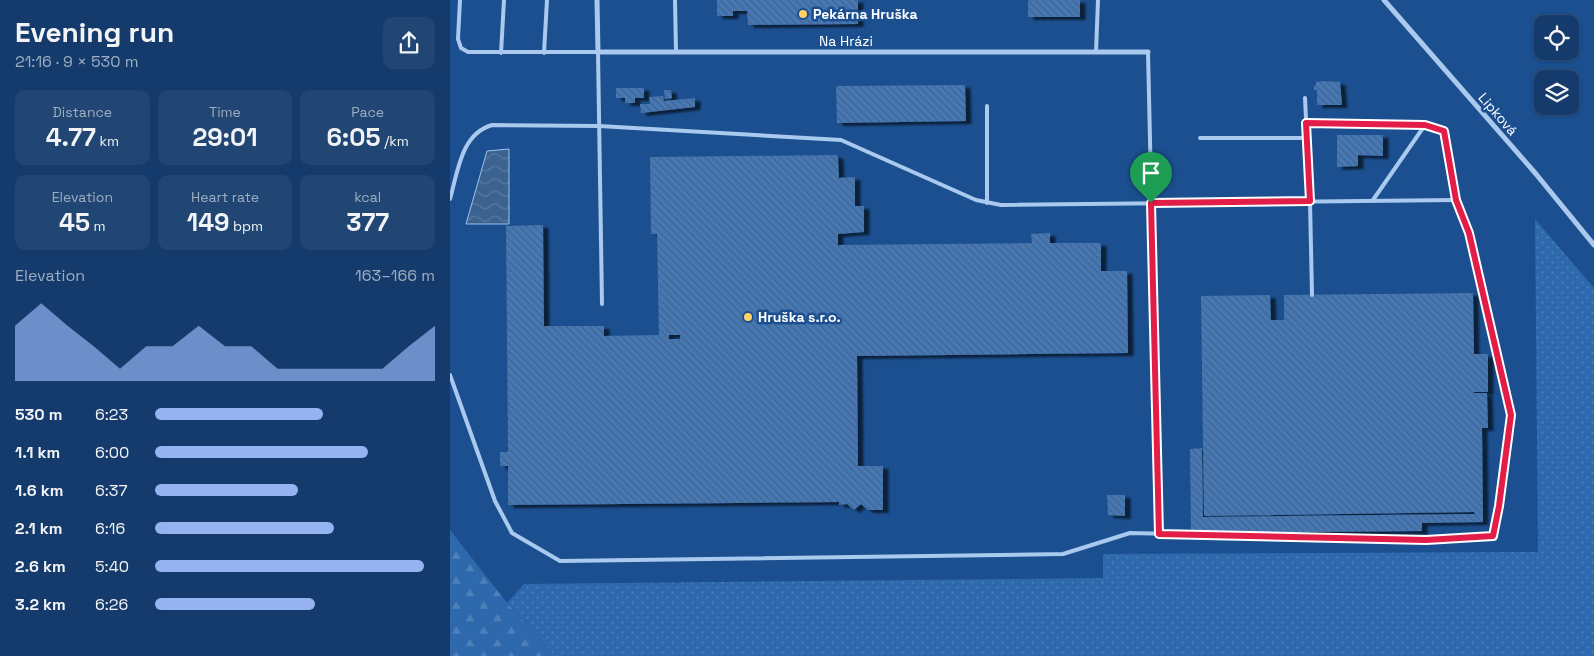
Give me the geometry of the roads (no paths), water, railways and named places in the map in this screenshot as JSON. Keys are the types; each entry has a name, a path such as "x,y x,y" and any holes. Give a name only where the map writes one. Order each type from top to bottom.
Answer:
{"street":[{"path":"597,0 598,52"},
{"name":"Lipková","path":"1384,0 1594,245"},
{"name":"Na Hrázi","path":"598,52 1148,52"}],"lane":[{"path":"460,0 458,39 461,48 468,52 598,52 602,304"},
{"path":"502,53 504,0"},
{"path":"544,53 547,0"},
{"path":"674,0 676,52"},
{"path":"1096,52 1098,0"},
{"path":"1148,52 1159,534"},
{"path":"1305,98 1312,295"},
{"path":"987,106 987,203"},
{"path":"450,376 495,501 512,533 560,561 1064,554 1130,533 1426,540 1493,536 1499,506 1511,415 1469,233 1456,200 1444,131 1425,125 1306,123"},
{"path":"450,199 462,155 474,134 484,127 492,125 599,126 841,140 854,144 976,200 1001,205 1456,200"},
{"path":"1373,200 1425,125"},
{"path":"1200,138 1307,138"}],"water":[{"path":"509,149 509,224 466,224 487,151"}],"place":[{"name":"Pekárna Hruška","path":"803,14"},
{"name":"Hruška s.r.o.","path":"748,317"}]}
